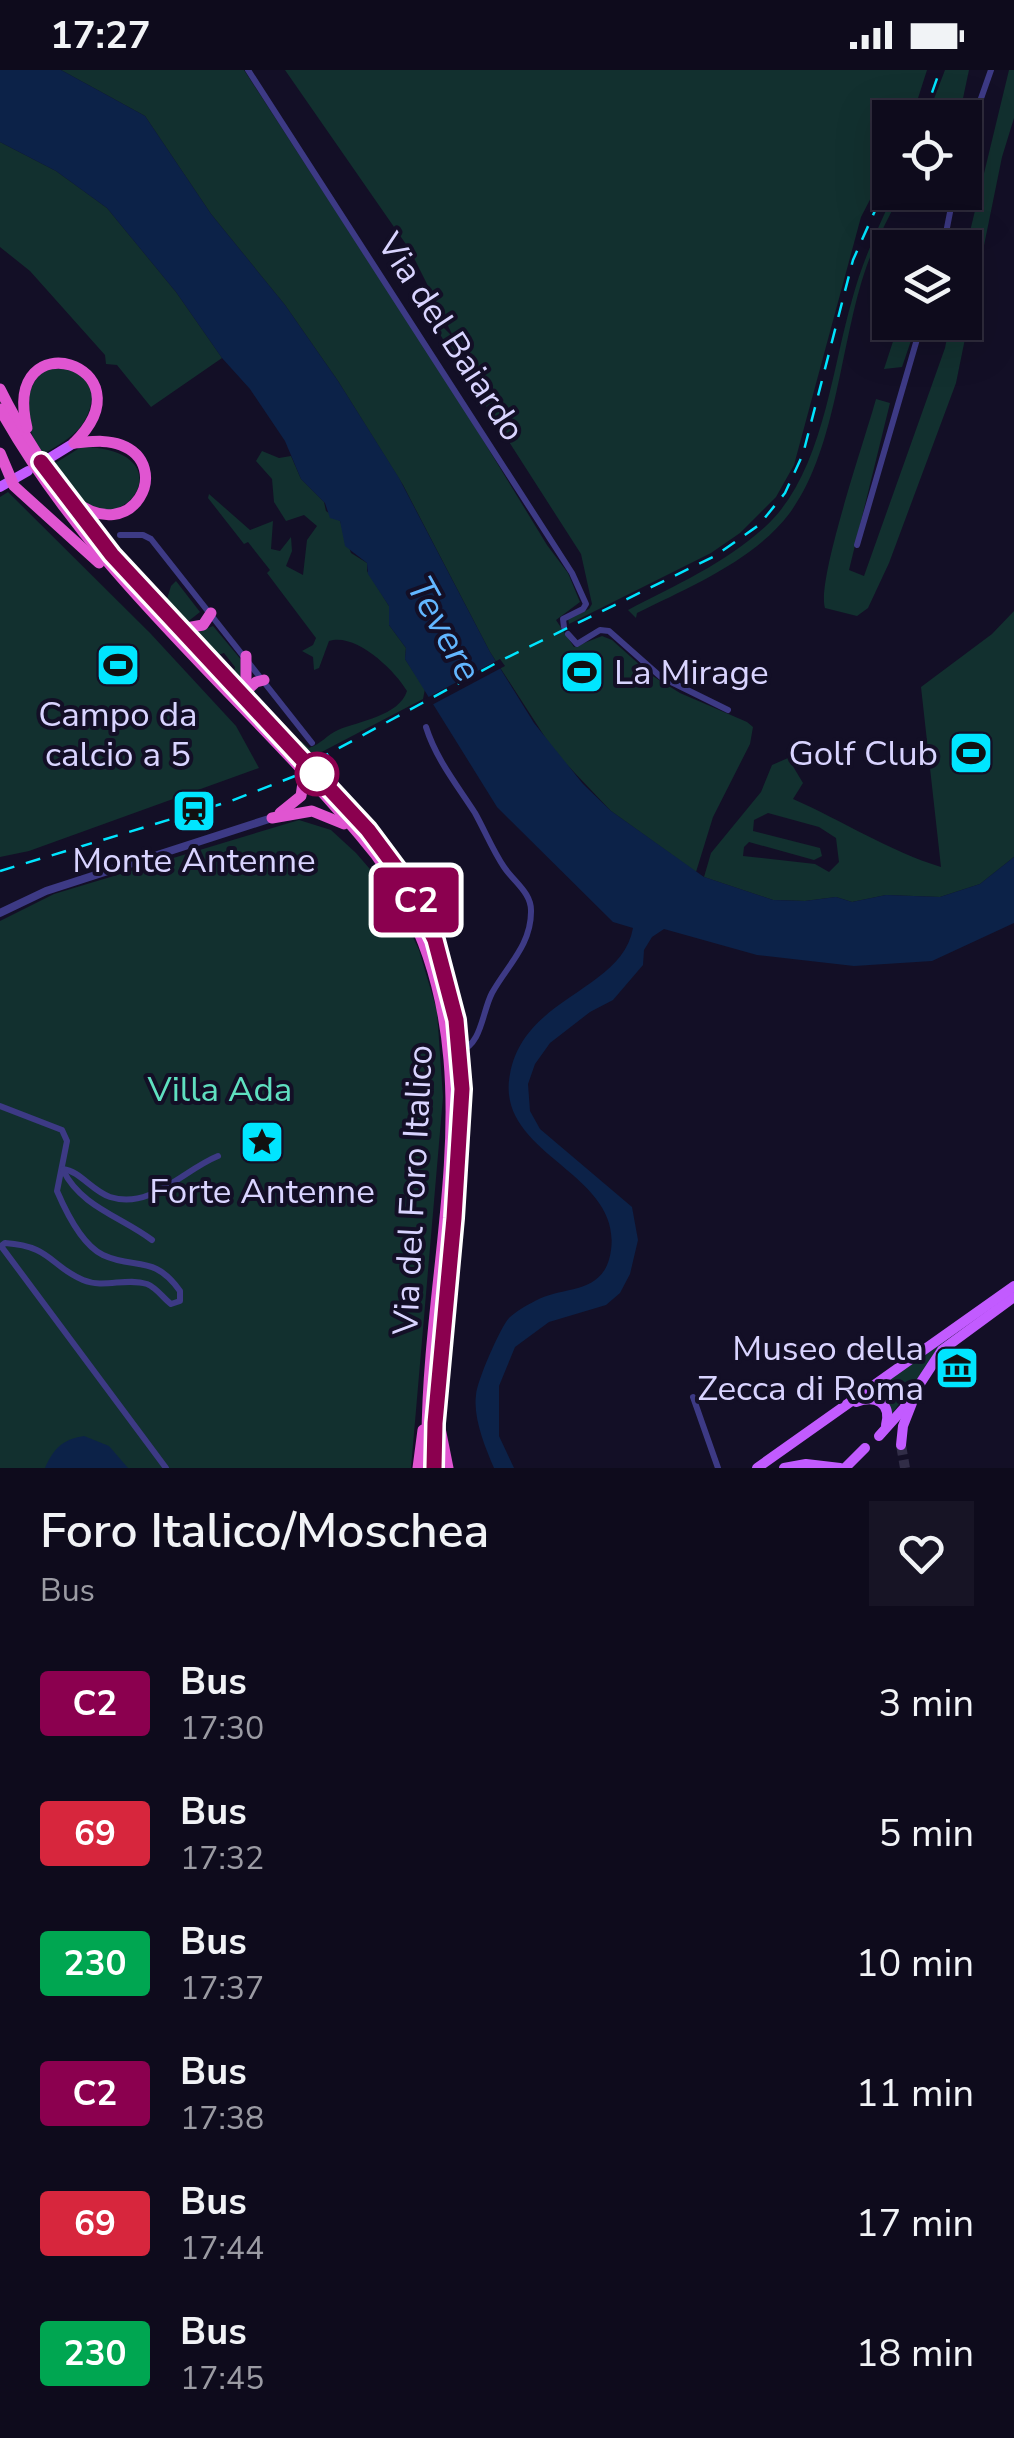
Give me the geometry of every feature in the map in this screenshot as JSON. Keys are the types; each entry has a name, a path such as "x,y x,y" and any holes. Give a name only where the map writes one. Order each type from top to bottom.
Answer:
{"highway":[{"path":"42,457 24,417 23,402 29,380 46,364 58,361 78,366 95,386 94,414 74,443"},
{"name":"Via del Foro Italico","path":"0,389 56,485 103,546 368,830 412,893 443,964 460,1051 462,1099 434,1450 426,1467"},
{"name":"Via del Foro Italico","path":"0,409 51,492 128,588 358,833 393,880 419,928 437,980 449,1036 451,1124 427,1412 426,1467"},
{"path":"56,485 83,508 102,515 126,512 142,496 144,469 128,448 102,441 74,443"},
{"path":"0,454 5,484 128,588"},
{"path":"181,629 203,625 212,613"},
{"path":"246,656 246,691 264,718"},
{"path":"246,691 264,680"},
{"path":"272,818 300,799 304,776"},
{"path":"272,818 318,812 358,833"},
{"path":"437,1400 448,1468"}],"main road":[{"path":"42,457 74,443"},
{"path":"5,484 28,471"},
{"path":"757,1468 1014,1286"},
{"path":"844,1406 866,1398 878,1399 888,1414 881,1433 916,1391 942,1350 1014,1297"},
{"path":"901,1445 902,1426 916,1391"},
{"path":"784,1468 812,1464 845,1466 865,1448"}],"street":[{"name":"Via del Baiardo","path":"248,70 563,558 586,602 583,609 564,618 566,630 576,644 600,630 609,632 660,677 728,710"},
{"path":"980,100 991,70"},
{"path":"857,545 917,340"},
{"path":"120,535 150,538 312,742"},
{"path":"426,727 432,748 502,866 530,900 532,909 526,938 489,999 474,1043 460,1051"},
{"path":"0,913 46,892 272,818"},
{"path":"0,1106 62,1130 67,1140 57,1183 58,1196 89,1244 105,1256 135,1261 164,1273 180,1291 178,1303 170,1304 144,1283 113,1285 85,1281 48,1254 5,1243 1,1250 166,1468"},
{"path":"63,1169 70,1170 96,1191 128,1199 157,1192 198,1164 218,1156"},
{"path":"63,1169 66,1177 100,1210 128,1221 152,1240"},
{"path":"693,1397 718,1468"}],"green space":[{"path":"61,70 244,70 568,573 580,602 556,620 574,647 602,636 612,640 651,675 680,693 753,727 750,744 713,817 696,872 611,811 554,751 490,652 403,485 338,381 285,305 211,214 145,116"},
{"path":"285,70 927,70 917,100 872,100 872,196 861,217 794,465 776,497 740,533 711,553 569,624 568,619 592,604 581,554 441,336 438,328 443,327 454,338 410,250"},
{"path":"945,70 969,70 963,100 934,100"},
{"path":"1009,70 1014,70 1014,118 982,255 982,230 970,230 975,210 982,210 982,182"},
{"path":"0,142 56,171 107,208 176,292 222,358 151,407 117,365 106,364 105,355 30,271 0,247"},
{"path":"886,210 892,210 882,230 878,230"},
{"path":"871,245 828,428 805,488 789,514 739,559 637,613 636,618 628,610 734,551 766,526 785,504 813,450 856,286"},
{"path":"893,340 911,340 902,367 884,369"},
{"path":"947,340 965,340 956,383 889,563 868,608 857,616 825,608 824,593 835,540 876,399 890,403 849,570 864,576"},
{"path":"45,369 76,369 93,390 88,413 78,430 43,454 31,433 27,410 31,388"},
{"path":"81,447 114,452 133,463 139,478 136,492 125,504 108,510 89,506 62,481 54,464"},
{"path":"262,451 279,458 291,456 301,479 324,502 326,511 340,521 351,553 367,563 367,571 389,606 389,625 406,648 405,659 425,689 423,699 312,757 296,742 301,741 309,748 338,730 387,712 407,691 384,664 350,642 329,641 319,668 314,670 313,657 302,651 313,645 316,638 267,573 270,570 208,498 209,494 250,530 273,521 271,549 280,551 291,537 292,551 286,566 303,575 307,540 317,526 304,515 286,521 274,502 272,479 256,461"},
{"path":"8,492 150,633 236,726 259,768 29,851 0,857 0,497"},
{"path":"176,581 200,612 186,623 166,602"},
{"path":"1014,611 1014,857 980,884 940,897 886,895 852,902 836,897 773,900 704,877 711,853 761,792 772,765 788,758 803,783 793,799 941,867 921,687 992,634","holes":["768,813 819,827 836,838 839,862 829,872 815,864 743,856 749,842 814,860 822,856 820,848 753,831 754,820"]},
{"path":"213,626 243,662 238,683 233,676 235,667 224,653 214,656 194,634"},
{"name":"Villa Ada","path":"299,820 331,830 395,898 419,950 437,1011 443,1097 411,1468 0,1468 0,921 54,894"},
{"path":"1014,1289 944,1342 891,1415 886,1400 869,1392"}],"water":[{"name":"Tevere","path":"0,70 61,70 145,116 211,214 285,305 338,381 399,478 490,652 534,723 583,784 611,811 704,877 773,900 836,897 852,902 886,895 940,897 980,884 1014,857 1014,923 932,961 854,966 757,955 664,929 652,937 644,950 643,965 613,1000 590,1012 550,1043 535,1064 528,1084 530,1111 540,1129 632,1207 638,1240 630,1274 620,1293 606,1305 549,1322 515,1347 499,1386 499,1436 514,1468 494,1468 478,1423 476,1395 490,1355 512,1316 546,1296 592,1282 607,1265 611,1250 609,1223 598,1201 521,1125 510,1102 510,1074 519,1048 534,1027 611,966 625,949 633,928 613,922 497,807 405,659 406,648 389,625 389,606 368,574 367,563 345,546 340,521 330,518 325,503 301,479 285,441 176,292 107,208 56,171 0,142"},
{"path":"84,1436 109,1446 128,1468 45,1468 60,1446"}],"pier":[{"path":"500,659 505,666 428,707 423,700"}],"tunnel":[{"path":"901,1445 905,1468"}],"railway":[{"path":"929,100 940,70"},
{"path":"315,761 500,661 715,556 759,525 785,493 803,454 853,260 875,210"},
{"path":"0,871 231,801 295,776"}],"bus line":[{"name":"C2","path":"41,462 112,555 368,830 406,881 435,940 456,1020 462,1089 434,1468"}],"place":[{"name":"Campo da calcio a 5","path":"118,665"},
{"name":"La Mirage","path":"582,672"},
{"name":"Golf Club","path":"971,753"},
{"name":"Monte Antenne","path":"194,811"},
{"name":"Forte Antenne","path":"262,1142"},
{"name":"Museo della Zecca di Roma","path":"957,1368"}]}
